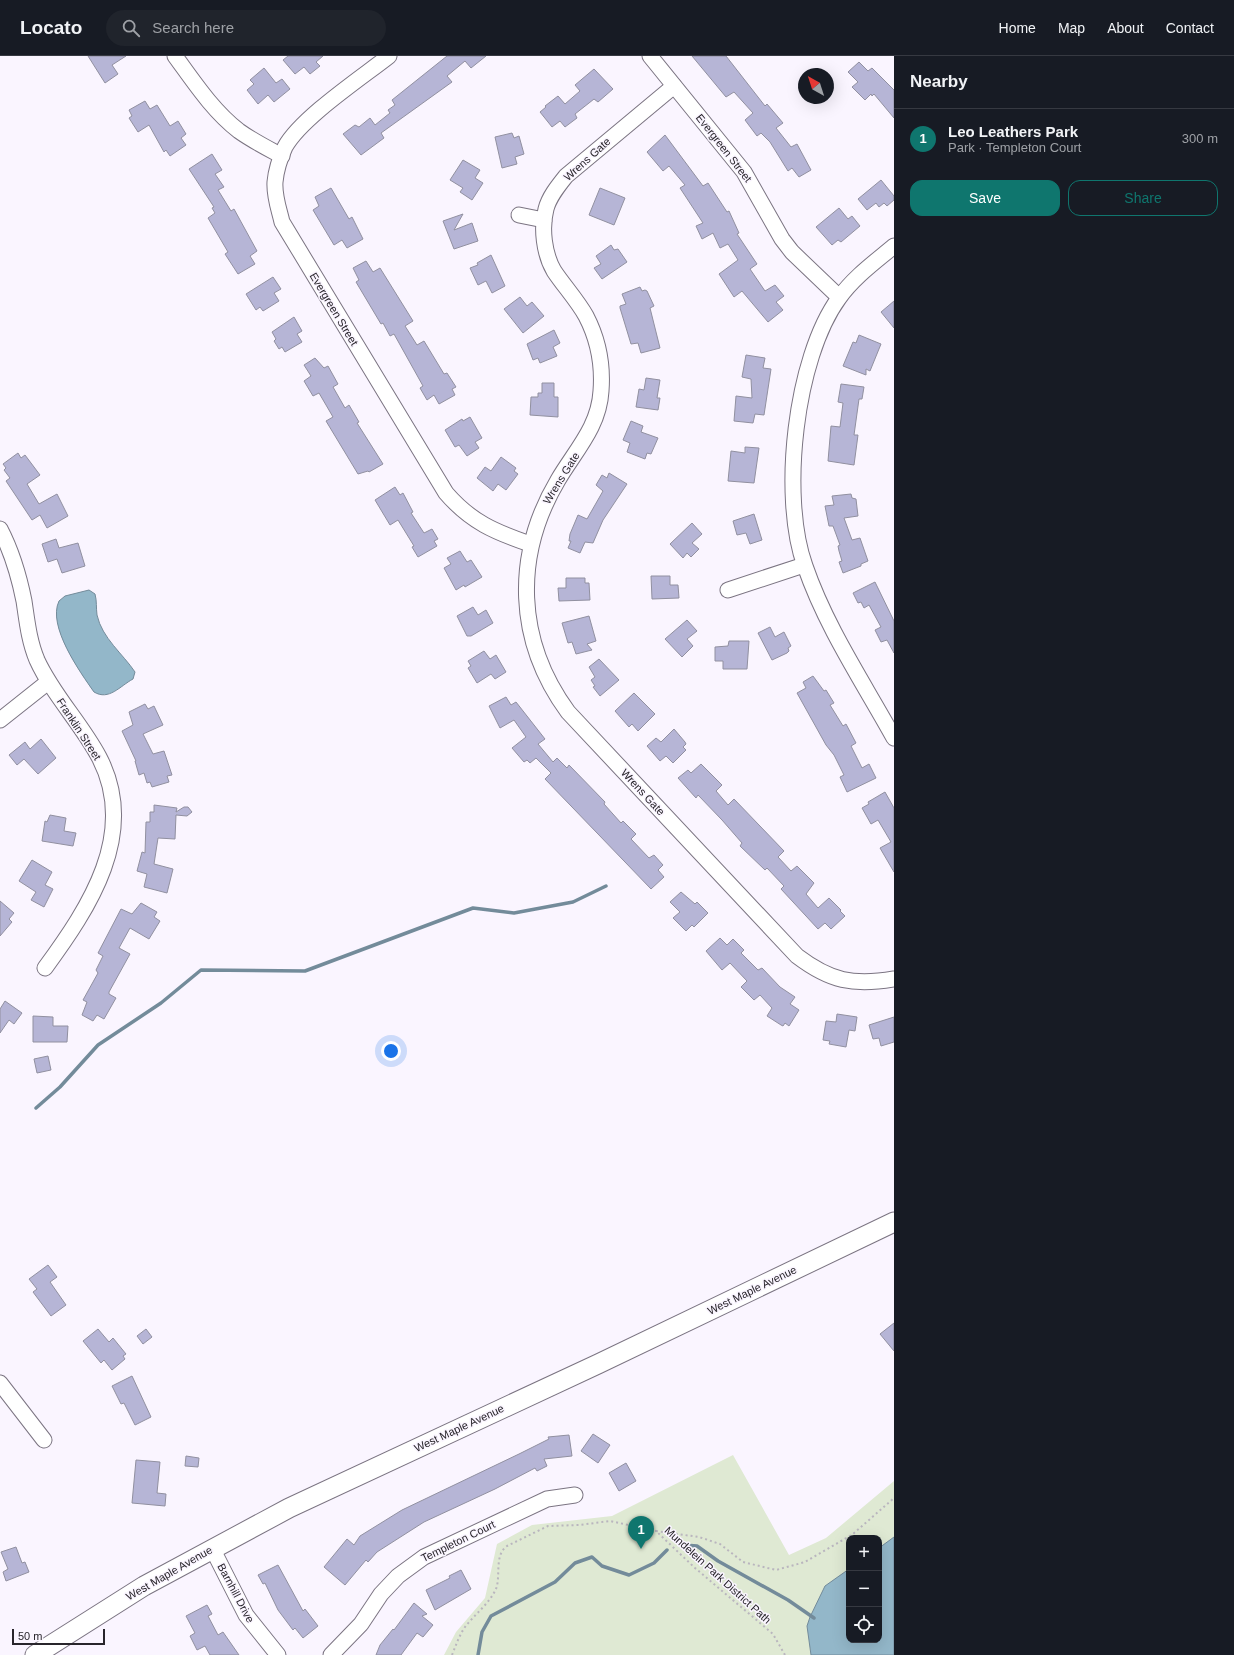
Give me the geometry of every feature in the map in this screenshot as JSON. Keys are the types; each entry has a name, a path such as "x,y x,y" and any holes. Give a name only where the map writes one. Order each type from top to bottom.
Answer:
{"main road":[{"name":"West Maple Avenue","path":"35,1655 92,1617 212,1548 296,1505 598,1364 894,1222"}],"street":[{"path":"175,56 206,98 226,119 253,141 282,156"},
{"name":"Evergreen Street","path":"389,56 313,116 295,133 282,156 278,166 275,183 277,202 282,222 446,493 458,508 478,522 495,532 530,544"},
{"name":"Evergreen Street","path":"650,56 744,172 782,239 792,252 839,297"},
{"name":"Wrens Gate","path":"674,86 566,176 554,192 546,209 543,229 547,252 553,269 585,314 596,339 601,364 601,392 595,419 585,441 558,479 545,502 530,544 526,573 530,628 543,671 558,698 568,712 797,956 812,967 838,979 852,982 871,983 894,979"},
{"path":"519,215 544,220"},
{"path":"894,246 859,275 839,297 816,341 808,362 802,390 794,459 796,527 804,565 830,623 894,738"},
{"name":"Franklin Street","path":"0,530 11,550 19,576 35,655 48,682 80,726 99,758 108,782 113,812 112,836 108,860 96,889 66,940 45,968"},
{"path":"728,590 804,565"},
{"path":"0,720 48,682"},
{"path":"0,1384 44,1440"},
{"name":"Templeton Court","path":"331,1655 361,1624 381,1594 398,1576 413,1564 547,1499 575,1495"},
{"name":"Barnhill Drive","path":"212,1548 246,1615 278,1655"}],"path":[{"name":"Mundelein Park District Path","path":"656,1531 699,1537 720,1544 743,1562 776,1570 805,1562 853,1534 894,1498"},
{"path":"452,1655 459,1637 466,1626 480,1612 495,1590 500,1578 500,1556 502,1549 548,1526 579,1525 610,1521 656,1531"},
{"name":"Mundelein Park District Path","path":"656,1531 695,1568 773,1634 785,1655"}],"green space":[{"path":"733,1455 789,1555 826,1538 894,1481 894,1655 444,1655 456,1632 485,1598 497,1544 532,1525 612,1516"}],"water":[{"path":"89,590 95,594 97,615 103,631 135,672 133,679 114,692 105,695 94,692 81,673 61,636 57,623 56,611 59,601 65,596"},
{"path":"894,1537 894,1655 811,1655 807,1626 810,1617 825,1586 846,1571 846,1643 882,1643 882,1546"}],"building":[{"path":"88,56 126,56 112,65 118,74 105,83"},
{"path":"288,56 323,56 316,62 320,66 310,74 304,67 295,74 283,60"},
{"path":"447,56 486,56 471,68 465,61 447,76 452,82 381,133 384,138 361,155 343,134 355,125 359,127 370,118 375,125 390,113 388,110 395,105 392,100"},
{"path":"692,56 726,56 765,106 767,104 783,123 776,128 791,147 797,144 811,170 799,177 792,168 788,171 770,142 761,133 757,136 745,120 753,113 734,92 726,97"},
{"path":"859,62 868,71 872,68 894,90 894,118 874,94 872,96 871,94 865,100 852,87 858,82 848,72"},
{"path":"264,68 276,83 282,79 290,89 274,102 268,95 258,104 247,90 254,84 250,80"},
{"path":"594,69 613,89 598,102 594,99 575,114 577,118 565,127 560,121 552,127 540,112 558,96 565,104 580,91 575,85"},
{"path":"145,101 150,109 157,105 170,126 178,121 186,134 181,138 186,145 170,156 166,150 164,152 149,125 138,132 129,118 132,116 129,110"},
{"path":"512,133 514,138 519,136 524,154 515,157 517,164 502,168 495,137"},
{"path":"665,135 703,186 708,183 727,212 729,211 739,233 737,234 757,264 750,269 765,291 775,285 784,296 776,302 783,310 768,322 742,291 734,297 719,274 738,260 728,244 720,248 713,233 702,239 696,226 703,223 680,188 685,185 669,166 663,171 647,152"},
{"path":"212,154 222,170 215,174 224,187 218,190 231,211 234,209 257,251 250,256 255,264 238,274 225,254 228,252 208,218 215,213 212,208 214,207 189,169"},
{"path":"463,160 480,170 475,178 483,183 472,200 460,192 463,188 450,180"},
{"path":"881,180 894,196 894,200 887,206 884,203 879,207 876,203 867,210 858,199"},
{"path":"331,188 349,219 352,217 363,239 347,248 342,240 334,245 313,210 319,206 315,197"},
{"path":"600,188 625,198 614,225 589,215"},
{"path":"839,208 848,219 852,216 860,226 841,242 838,240 832,245 816,227"},
{"path":"463,214 454,230 472,223 478,241 454,249 443,221"},
{"path":"611,245 614,250 618,249 627,262 602,279 594,268 601,264 596,256"},
{"path":"491,255 505,286 492,293 486,281 478,285 470,268 478,265 477,263"},
{"path":"366,261 373,272 380,268 413,321 405,326 417,345 424,341 444,374 447,373 456,387 452,389 455,395 439,404 434,395 427,400 420,388 423,386 394,334 390,336 383,323 381,324 356,282 359,280 353,268"},
{"path":"273,277 281,289 274,293 279,301 263,311 260,307 256,310 246,294"},
{"path":"640,287 642,291 647,291 654,306 650,308 660,348 641,353 638,343 631,344 620,308 620,306 626,304 622,294"},
{"path":"520,297 527,306 532,302 544,316 523,333 504,309"},
{"path":"894,301 894,328 881,312"},
{"path":"294,317 302,331 297,334 302,342 285,352 282,347 279,349 274,341 276,339 272,332"},
{"path":"554,330 560,343 553,347 557,356 540,363 538,358 533,360 527,344"},
{"path":"859,335 881,344 870,371 866,369 866,375 843,366 853,342 856,343"},
{"path":"746,355 765,358 763,368 771,369 764,415 755,414 753,423 734,421 736,396 752,398 751,379 742,377"},
{"path":"315,358 324,368 328,366 338,384 333,387 345,408 349,405 359,422 357,423 383,464 369,472 358,474 326,421 333,417 319,393 313,396 304,381 311,376 304,365"},
{"path":"646,378 660,380 657,398 660,398 658,410 636,407 639,389 644,390"},
{"path":"542,383 554,383 554,397 558,397 558,417 530,415 531,397 538,397 538,393 542,393"},
{"path":"841,384 864,387 862,399 859,399 854,435 858,435 854,465 828,461 831,426 840,427 843,403 838,402"},
{"path":"470,417 482,438 475,442 479,448 467,456 459,445 455,447 445,430 462,419 463,421"},
{"path":"631,421 643,426 641,432 658,438 651,454 647,453 645,459 627,452 630,443 623,440"},
{"path":"745,447 759,448 754,483 728,481 731,451 745,453"},
{"path":"18,453 21,458 25,455 40,475 27,484 39,504 57,494 68,516 47,528 40,515 32,520 6,481 10,478 4,470 6,468 3,464"},
{"path":"501,457 516,468 514,471 518,474 506,490 498,484 493,491 477,478 485,467 491,471"},
{"path":"609,473 627,484 603,520 593,543 585,542 580,553 568,548 571,541 569,541 570,534 578,515 587,519 603,491 596,485 602,475 607,478"},
{"path":"395,487 400,495 403,493 413,512 411,513 424,533 432,529 438,539 434,541 437,546 418,557 412,547 414,546 398,520 390,525 375,500"},
{"path":"851,494 852,498 856,499 858,516 844,518 852,540 860,538 868,561 861,564 861,566 843,573 839,562 842,561 838,546 840,545 833,526 829,526 825,506 834,505 832,496"},
{"path":"754,514 762,540 750,544 746,533 737,535 733,521"},
{"path":"692,523 702,534 692,543 699,549 691,557 687,553 683,558 670,544"},
{"path":"56,539 59,548 78,543 85,566 62,573 57,559 48,562 42,544"},
{"path":"460,551 467,562 471,560 482,577 465,587 464,585 456,590 444,568 451,564 447,558"},
{"path":"651,576 670,576 670,585 678,585 679,598 652,599"},
{"path":"566,578 585,578 585,583 589,583 590,600 559,601 558,588 566,588"},
{"path":"875,582 894,621 894,653 887,640 881,642 875,630 881,627 869,605 864,608 861,602 858,603 853,593"},
{"path":"473,607 478,615 486,610 493,623 471,636 467,636 457,616"},
{"path":"589,616 596,641 587,644 592,650 576,654 572,642 568,643 562,623"},
{"path":"687,620 697,631 687,639 693,646 682,657 665,639"},
{"path":"770,627 775,637 784,632 791,646 788,648 789,651 787,653 772,660 758,633"},
{"path":"729,641 749,641 747,669 723,669 723,661 715,661 715,647 728,646"},
{"path":"484,651 490,659 496,655 506,672 495,679 491,674 477,683 468,668 471,666 468,661"},
{"path":"599,659 619,680 600,696 593,687 595,686 591,680 595,677 589,667"},
{"path":"813,676 824,691 826,690 834,703 830,705 843,726 846,724 856,743 851,746 862,768 869,764 876,778 847,792 840,777 844,775 834,755 826,745 797,693 806,688 803,682"},
{"path":"634,693 655,714 638,731 632,724 629,727 615,711"},
{"path":"506,697 511,705 516,702 545,739 538,744 553,762 557,758 567,768 569,765 605,802 604,804 621,823 623,821 636,834 631,839 649,858 654,855 663,865 658,870 664,877 651,889 545,779 551,773 536,758 530,763 527,760 524,762 512,748 526,737 514,720 500,728 489,706"},
{"path":"145,704 148,709 154,706 163,725 143,734 153,754 164,751 172,775 167,776 169,782 152,787 150,782 147,783 144,773 139,775 136,761 122,731 133,725 129,712"},
{"path":"674,729 685,742 686,744 683,747 686,750 673,763 666,756 660,761 647,746 656,738 661,742"},
{"path":"41,739 56,758 38,774 24,759 17,765 9,755 25,742 30,749"},
{"path":"701,764 722,785 716,791 728,805 734,799 784,851 778,857 791,871 797,866 814,883 806,894 818,908 829,898 841,910 840,911 845,916 831,929 825,923 818,929 781,889 784,886 767,868 765,870 740,846 742,843 722,820 698,795 696,798 678,778 688,770 691,773"},
{"path":"885,792 894,808 894,872 880,848 891,842 878,820 871,824 862,808 869,804 868,802"},
{"path":"154,805 177,808 176,812 184,807 188,807 192,812 187,816 176,815 175,839 158,838 154,864 173,869 167,893 144,887 147,874 137,871 142,852 145,853 146,822 150,822 150,812 154,812"},
{"path":"50,815 66,818 64,831 76,833 73,846 42,841 45,821 47,822"},
{"path":"32,860 52,872 45,885 53,889 44,907 31,900 36,892 19,881"},
{"path":"681,892 695,904 697,902 708,913 694,927 692,925 686,931 673,918 680,912 670,902"},
{"path":"0,901 14,913 9,919 12,922 0,936"},
{"path":"141,903 157,912 154,917 160,921 149,939 130,928 119,948 130,954 109,992 109,994 116,998 104,1019 97,1015 93,1021 82,1015 87,1002 83,1000 98,973 96,970 103,956 98,953 121,909 132,914"},
{"path":"720,938 727,945 733,939 744,950 741,953 758,970 762,968 780,987 795,997 790,1004 799,1010 789,1026 785,1023 783,1026 767,1016 772,1008 760,995 754,1000 741,987 747,981 730,963 722,970 706,951"},
{"path":"5,1001 22,1013 14,1024 9,1020 0,1033 0,1009"},
{"path":"837,1014 857,1017 855,1031 849,1030 846,1047 829,1044 830,1041 823,1040 826,1021 836,1022"},
{"path":"33,1016 53,1017 53,1026 68,1026 67,1042 33,1042"},
{"path":"894,1017 894,1042 881,1046 879,1038 873,1039 869,1025"},
{"path":"48,1056 51,1070 37,1073 34,1059"},
{"path":"48,1265 57,1277 50,1282 66,1305 51,1316 33,1292 37,1289 29,1279"},
{"path":"894,1323 894,1351 880,1334"},
{"path":"98,1329 109,1342 113,1338 126,1354 123,1356 125,1359 112,1370 104,1360 101,1363 83,1341"},
{"path":"146,1329 152,1337 143,1344 137,1336"},
{"path":"132,1376 151,1417 135,1425 124,1403 121,1404 112,1386"},
{"path":"593,1434 610,1445 598,1463 581,1451"},
{"path":"569,1435 572,1456 544,1459 547,1466 537,1471 535,1468 495,1489 424,1522 377,1552 368,1562 366,1560 345,1585 324,1567 347,1539 354,1545 360,1536 402,1510 549,1439 548,1437"},
{"path":"186,1456 199,1458 198,1467 185,1466"},
{"path":"136,1460 160,1462 157,1493 166,1494 165,1506 132,1503"},
{"path":"626,1463 636,1481 619,1491 609,1473"},
{"path":"16,1547 22,1563 25,1562 29,1572 6,1581 3,1572 8,1569 1,1552"},
{"path":"278,1565 303,1611 305,1609 318,1626 303,1638 295,1628 293,1630 278,1610 265,1583 263,1584 258,1575"},
{"path":"461,1570 471,1589 435,1610 426,1590 450,1578 449,1576"},
{"path":"414,1603 427,1614 422,1616 433,1625 423,1637 417,1633 401,1655 376,1655 380,1645 393,1629 394,1630"},
{"path":"207,1605 212,1614 208,1616 218,1635 223,1632 239,1655 210,1655 205,1646 197,1650 190,1636 195,1633 186,1616"}],"waterway":[{"path":"36,1108 60,1087 98,1045 161,1003 201,970 305,971 473,908 514,913 573,902 606,886"},
{"path":"684,1545 697,1546 718,1561 788,1600 814,1618"},
{"path":"478,1655 482,1632 491,1616 555,1582 575,1563 592,1557 602,1566 629,1575 654,1563 667,1550"}],"place":[{"name":"Leo Leathers Park","path":"641,1549"}]}
